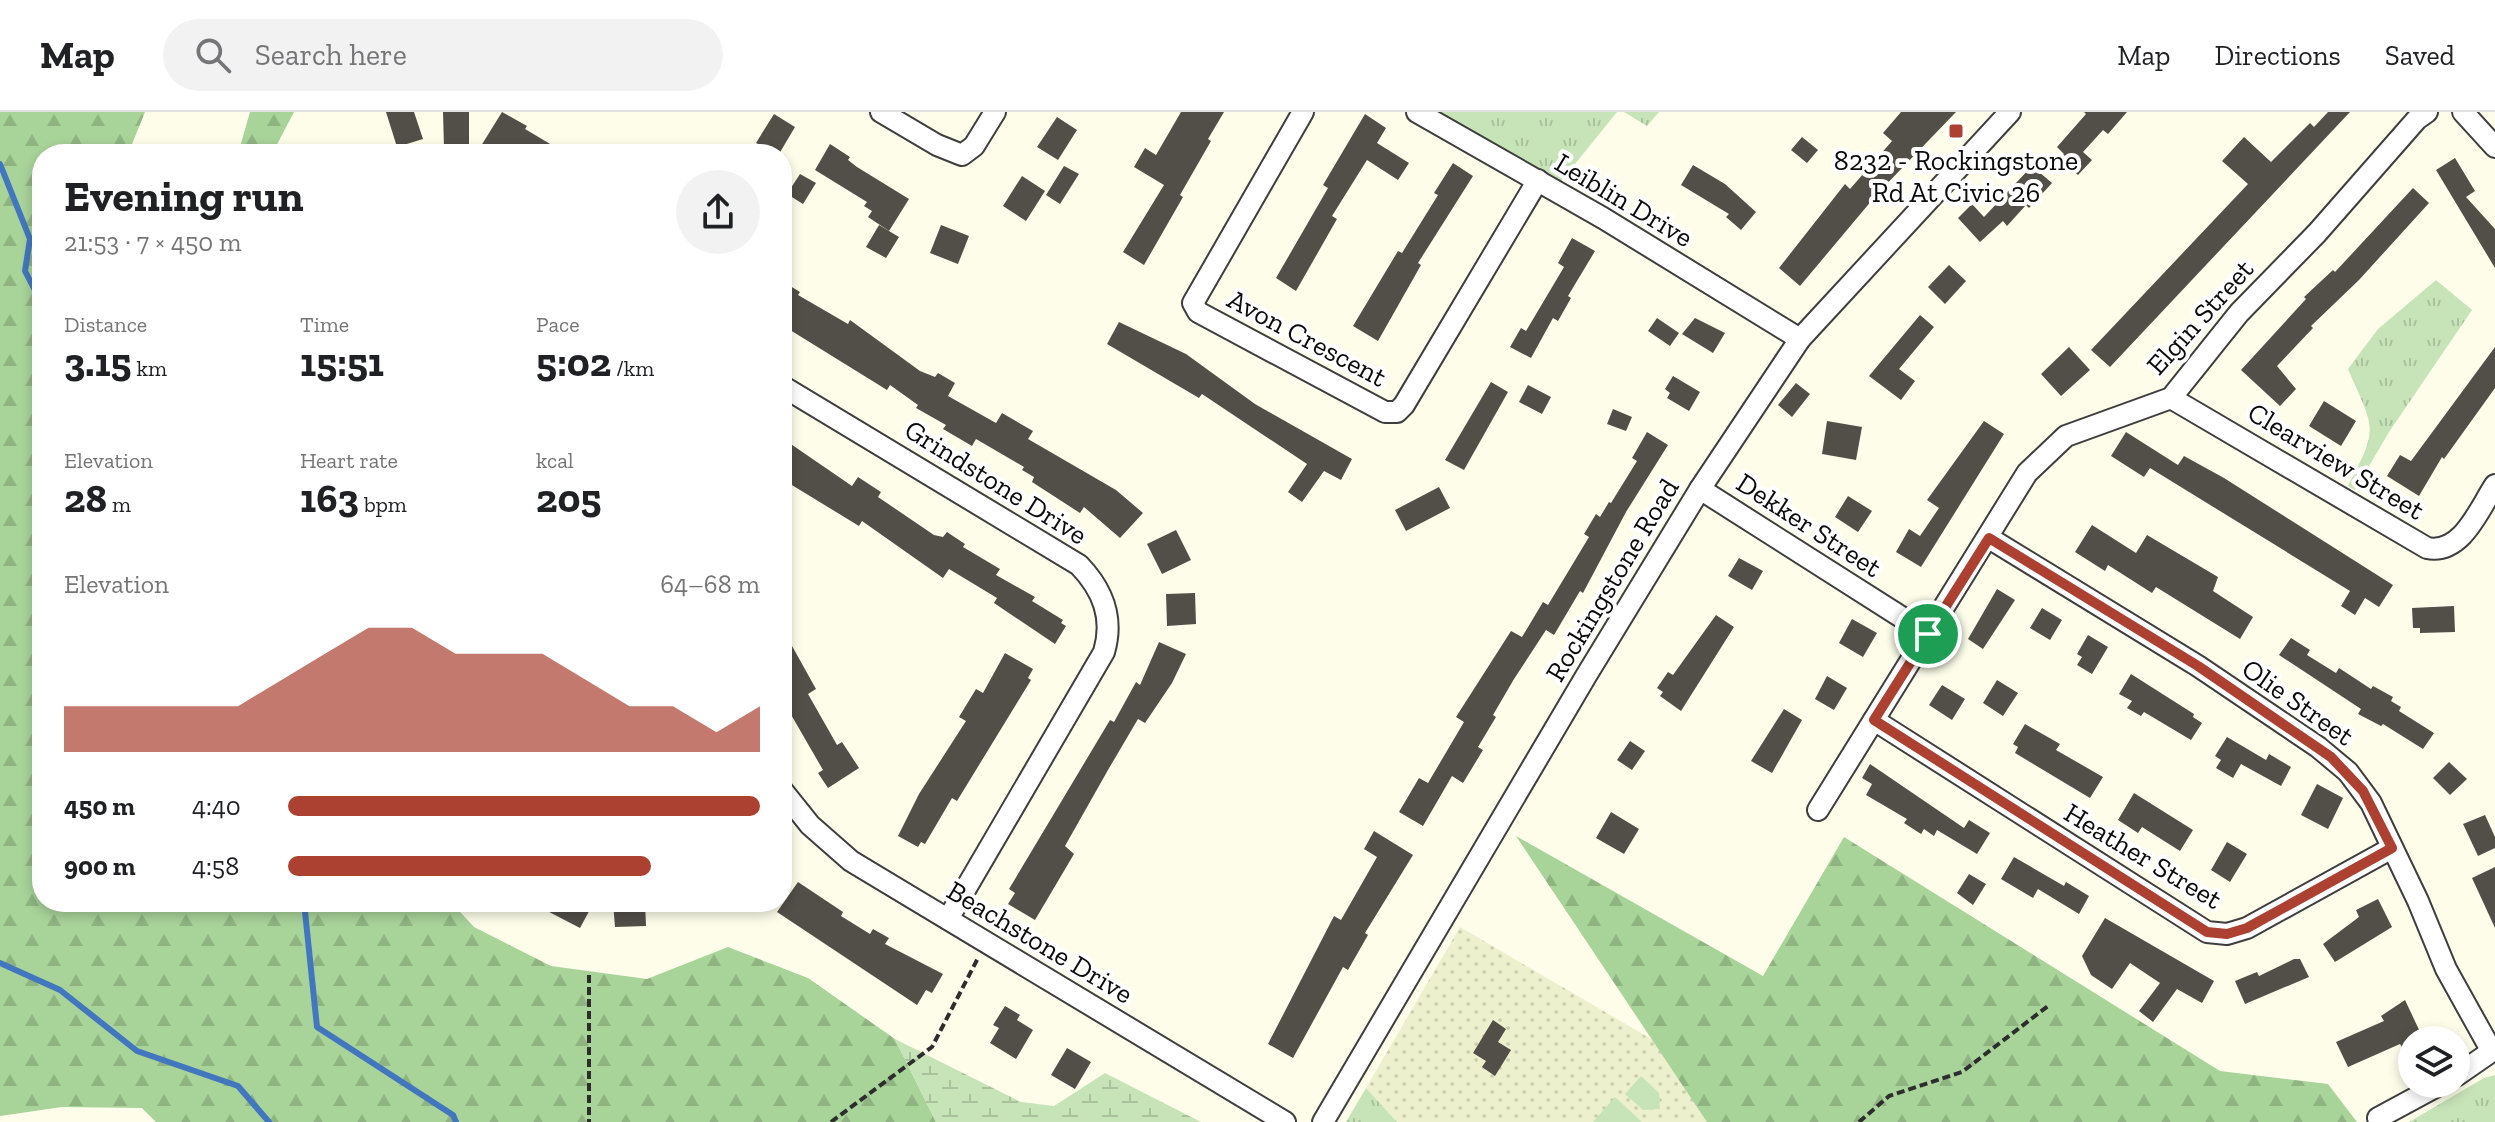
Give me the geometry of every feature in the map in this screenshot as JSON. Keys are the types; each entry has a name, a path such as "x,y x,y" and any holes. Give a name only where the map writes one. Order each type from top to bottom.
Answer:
{"street":[{"path":"881,112 937,145 962,155 974,146 995,112"},
{"name":"Avon Crescent","path":"1303,112 1195,293 1193,303 1198,312 1385,412 1397,412 1404,405 1538,180"},
{"name":"Leiblin Drive","path":"1417,112 1538,180 1800,339"},
{"name":"Rockingstone Road","path":"1323,1122 1700,489 1800,339 2010,112"},
{"name":"Elgin Street","path":"1818,810 2027,473 2066,436 2171,398 2239,313 2317,233 2417,119 2427,112"},
{"path":"2463,112 2495,147"},
{"name":"Grindstone Drive","path":"792,392 1079,565 1093,580 1106,605 1108,633 1104,652 948,919"},
{"name":"Clearview Street","path":"2171,398 2427,548 2447,547 2462,537 2495,485"},
{"name":"Dekker Street","path":"1700,489 1928,634"},
{"name":"Olie Street","path":"1989,538 2198,666 2331,757 2363,791 2446,969 2493,1050"},
{"name":"Heather Street","path":"1874,720 2207,932 2227,934 2247,928 2392,848"},
{"name":"Beachstone Drive","path":"792,802 810,825 851,861 1285,1122"},
{"path":"2470,1068 2493,1050"},
{"path":"2378,1118 2415,1098"}],"path":[{"path":"831,1122 932,1047 987,942"},
{"path":"589,975 589,1122"},
{"path":"1859,1122 1889,1096 1962,1072 2048,1006"}],"green space":[{"path":"0,112 145,112 132,144 32,144 32,912 460,912 474,927 551,966 647,979 728,947 808,978 895,1039 936,1122 156,1122 142,1108 62,1107 0,1116"},
{"path":"250,112 294,112 277,144 241,144"},
{"path":"1417,112 1617,112 1554,190"},
{"path":"1624,112 1659,112 1647,126"},
{"path":"2436,280 2472,310 2389,432 2355,490 2348,486 2365,451 2370,428 2348,369 2378,329"},
{"path":"1516,836 1763,976 1844,837 2220,1071 2328,1084 2357,1122 1707,1122"},
{"path":"1460,927 1793,1122 1397,1122 1366,1088"},
{"path":"895,1039 1021,1102 1054,1106 1105,1073 1201,1122 936,1122"},
{"path":"2495,1075 2495,1122 2409,1122 2450,1098 2470,1098 2470,1086"},
{"path":"1641,1076 1659,1093 1660,1109 1643,1110 1625,1094"},
{"path":"1366,1088 1397,1122 1346,1122"},
{"path":"1615,1097 1642,1122 1593,1122"}],"building":[{"path":"386,112 414,112 423,139 396,144"},
{"path":"443,112 469,112 469,144 444,144"},
{"path":"502,112 550,144 482,144"},
{"path":"1181,112 1224,112 1180,195 1183,197 1144,265 1123,252 1164,185 1134,167 1145,148 1156,155"},
{"path":"1901,112 1956,112 1878,193 1800,286 1779,268 1845,184 1850,189 1892,141 1883,133"},
{"path":"2084,112 2127,112 2108,134 2103,130 2083,152 2092,160 2078,175 2060,158 2064,154 2057,147 2086,114"},
{"path":"2328,112 2350,112 2110,367 2091,350 2248,184 2222,161 2244,137 2271,162 2310,123 2314,127"},
{"path":"774,114 795,127 785,144 756,143"},
{"path":"1365,114 1386,128 1377,143 1409,163 1398,180 1367,160 1332,216 1337,219 1296,291 1276,278 1328,188 1323,185"},
{"path":"1057,117 1077,130 1058,160 1037,147"},
{"path":"1802,137 1818,150 1807,163 1791,150"},
{"path":"830,144 850,157 848,160 857,167 909,199 889,231 868,217 872,211 864,206 867,202 815,170"},
{"path":"2455,158 2475,191 2466,197 2495,229 2495,268 2436,170"},
{"path":"1453,163 1473,176 1418,263 1421,265 1378,341 1353,326 1398,251 1402,253 1438,195 1434,193"},
{"path":"1693,165 1725,184 1756,212 1741,230 1726,217 1729,214 1681,185"},
{"path":"1064,166 1079,174 1060,204 1046,195"},
{"path":"2032,166 2052,183 2029,208 2026,205 2007,226 2003,221 1980,242 1958,218 1972,204 1984,217"},
{"path":"800,174 816,183 803,204 792,197 792,186"},
{"path":"1022,176 1045,191 1026,221 1003,206"},
{"path":"2413,188 2429,203 2359,280 2311,326 2313,328 2277,366 2296,389 2280,406 2241,370 2306,299 2304,297 2333,270 2335,272"},
{"path":"879,225 899,237 886,258 866,247"},
{"path":"941,225 969,236 958,264 930,253"},
{"path":"1572,238 1595,251 1568,296 1571,298 1558,321 1553,318 1531,358 1510,347 1521,328 1526,331 1564,267 1558,263"},
{"path":"1949,265 1966,281 1945,304 1928,287"},
{"path":"792,287 800,292 798,295 848,324 850,320 920,371 935,377 938,373 955,383 948,396 996,423 1002,413 1033,431 1028,439 1116,490 1143,513 1120,538 1084,507 1080,513 1032,482 1034,477 1022,470 1024,467 976,439 972,446 943,429 946,425 916,408 918,405 890,385 887,390 792,331"},
{"path":"1920,315 1934,327 1899,369 1915,381 1901,400 1869,376"},
{"path":"1657,318 1679,333 1670,346 1648,331"},
{"path":"1695,318 1725,333 1713,353 1682,334"},
{"path":"1119,322 1186,354 1255,404 1352,459 1341,480 1324,471 1302,502 1288,492 1307,464 1202,394 1199,398 1107,344"},
{"path":"2069,347 2090,370 2061,396 2041,374"},
{"path":"2495,347 2495,388 2444,459 2442,457 2419,496 2387,476 2400,455 2411,461"},
{"path":"1673,376 1700,392 1689,411 1667,398 1670,393 1665,389"},
{"path":"1491,382 1508,392 1464,470 1445,460"},
{"path":"1796,383 1810,394 1792,417 1778,405"},
{"path":"1528,385 1551,397 1542,414 1519,402"},
{"path":"2324,401 2356,421 2341,446 2309,426"},
{"path":"1613,409 1632,417 1626,431 1607,424"},
{"path":"1827,421 1862,427 1856,460 1822,454"},
{"path":"1984,421 2004,434 1921,567 1896,552 1909,529 1920,536 1939,508 1927,500"},
{"path":"1647,432 1668,445 1626,512 1583,593 1580,591 1554,635 1546,630 1514,679 1478,747 1483,750 1463,783 1452,776 1423,826 1399,812 1419,778 1428,783 1464,722 1456,717 1511,631 1522,637 1543,602 1548,605 1589,537 1584,534 1596,514 1600,517 1611,503 1637,461 1632,458"},
{"path":"2126,432 2178,465 2184,456 2224,478 2393,585 2379,607 2365,598 2355,615 2341,606 2350,591 2150,468 2144,477 2111,456"},
{"path":"792,445 852,486 858,477 881,492 878,497 934,535 943,537 947,532 965,544 963,547 1000,569 996,575 1035,597 1032,601 1063,620 1061,623 1066,626 1055,644 994,603 997,598 949,569 943,578 862,521 859,526 792,485"},
{"path":"1439,487 1450,508 1406,531 1395,510"},
{"path":"1848,496 1872,511 1858,532 1835,517"},
{"path":"2092,525 2136,553 2147,535 2218,577 2213,591 2253,617 2240,639 2156,587 2152,593 2108,565 2105,571 2075,552"},
{"path":"1176,530 1191,560 1162,574 1147,544"},
{"path":"1739,558 1763,571 1752,590 1728,576"},
{"path":"1997,589 2015,600 1983,649 1968,639"},
{"path":"1195,593 1196,624 1167,626 1166,594"},
{"path":"2454,606 2455,632 2420,633 2420,628 2413,628 2412,608"},
{"path":"2042,608 2062,620 2050,640 2030,628"},
{"path":"1716,615 1734,627 1681,711 1660,696 1663,692 1657,688 1668,672 1673,675"},
{"path":"1852,619 1877,633 1863,657 1839,643"},
{"path":"2088,635 2108,647 2092,674 2077,665 2082,657 2077,654"},
{"path":"2291,638 2310,650 2307,655 2336,673 2339,668 2371,689 2373,686 2393,697 2391,701 2401,707 2399,711 2434,733 2423,749 2383,724 2381,726 2358,714 2361,709 2279,655"},
{"path":"1159,642 1186,654 1172,683 1145,723 1138,719 1108,770 1065,846 1074,854 1035,920 1008,904 1015,893 1009,889 1110,720 1114,722 1136,682 1140,685"},
{"path":"792,646 816,689 808,694 837,745 842,742 859,768 828,788 818,773 823,770 792,716"},
{"path":"1005,653 1033,669 1028,678 1031,680 957,801 952,798 925,844 921,842 918,847 898,836 919,794 966,721 959,717 976,689 983,693"},
{"path":"2131,674 2194,714 2193,717 2202,723 2191,740 2144,712 2141,716 2127,708 2132,701 2119,694"},
{"path":"1827,676 1847,688 1834,710 1815,699"},
{"path":"1997,680 2018,693 2003,716 1983,703"},
{"path":"1942,685 1965,699 1952,720 1929,705"},
{"path":"1784,709 1802,720 1772,773 1751,761"},
{"path":"2025,724 2060,744 2056,750 2103,777 2090,798 2015,753 2018,747 2013,744"},
{"path":"2227,737 2266,760 2269,754 2291,767 2281,786 2241,764 2233,778 2216,768 2221,760 2215,756"},
{"path":"1630,741 1645,751 1632,770 1617,760"},
{"path":"2449,762 2467,779 2450,795 2433,778"},
{"path":"1870,764 1964,828 1969,820 1990,833 1977,854 1937,830 1934,836 1924,829 1921,834 1904,823 1907,819 1866,795 1872,784 1862,778"},
{"path":"2317,784 2343,798 2328,829 2301,815"},
{"path":"2134,793 2193,830 2180,851 2142,827 2138,833 2118,820"},
{"path":"1611,812 1639,829 1624,854 1596,838"},
{"path":"2485,815 2495,837 2495,848 2478,856 2463,824"},
{"path":"1374,831 1413,855 1365,933 1368,935 1348,970 1343,967 1293,1058 1268,1044 1334,916 1341,920 1377,857 1364,849"},
{"path":"2227,842 2247,854 2230,882 2211,870"},
{"path":"2014,857 2064,886 2066,882 2089,896 2079,914 2038,889 2033,898 2001,879"},
{"path":"2495,867 2495,928 2472,878"},
{"path":"1969,874 1986,884 1973,905 1957,893"},
{"path":"798,882 870,934 873,929 889,938 885,944 943,974 932,993 926,990 917,1005 777,912 792,912 792,891"},
{"path":"2378,899 2392,927 2335,962 2323,944 2359,917 2356,910"},
{"path":"549,912 589,912 580,928"},
{"path":"614,912 645,912 646,926 615,927"},
{"path":"2105,918 2214,981 2202,1003 2177,989 2153,1022 2139,1011 2160,983 2130,963 2112,989 2091,975 2082,956"},
{"path":"2300,959 2309,977 2245,1004 2235,981 2257,972 2259,976"},
{"path":"2405,1000 2417,1026 2398,1026 2398,1045 2348,1067 2336,1042 2384,1021 2381,1016"},
{"path":"1005,1006 1020,1015 1017,1020 1033,1030 1016,1059 990,1043 999,1028 993,1025"},
{"path":"1493,1020 1506,1029 1498,1042 1511,1050 1495,1076 1482,1067 1486,1061 1473,1053"},
{"path":"1067,1048 1091,1062 1075,1089 1051,1075"}],"waterway":[{"path":"0,164 30,239 25,271 32,285"},
{"path":"305,912 317,1027 453,1115 456,1122"},
{"path":"0,963 60,990 137,1051 238,1086 269,1122"}],"place":[{"name":"8232 - Rockingstone Rd At Civic 26","path":"1956,131"}],"route":[{"path":"1989,538 2198,666 2318,747 2348,772 2363,791 2392,848 2247,928 2227,934 2207,932 1874,720 1928,634 1989,538"}]}
